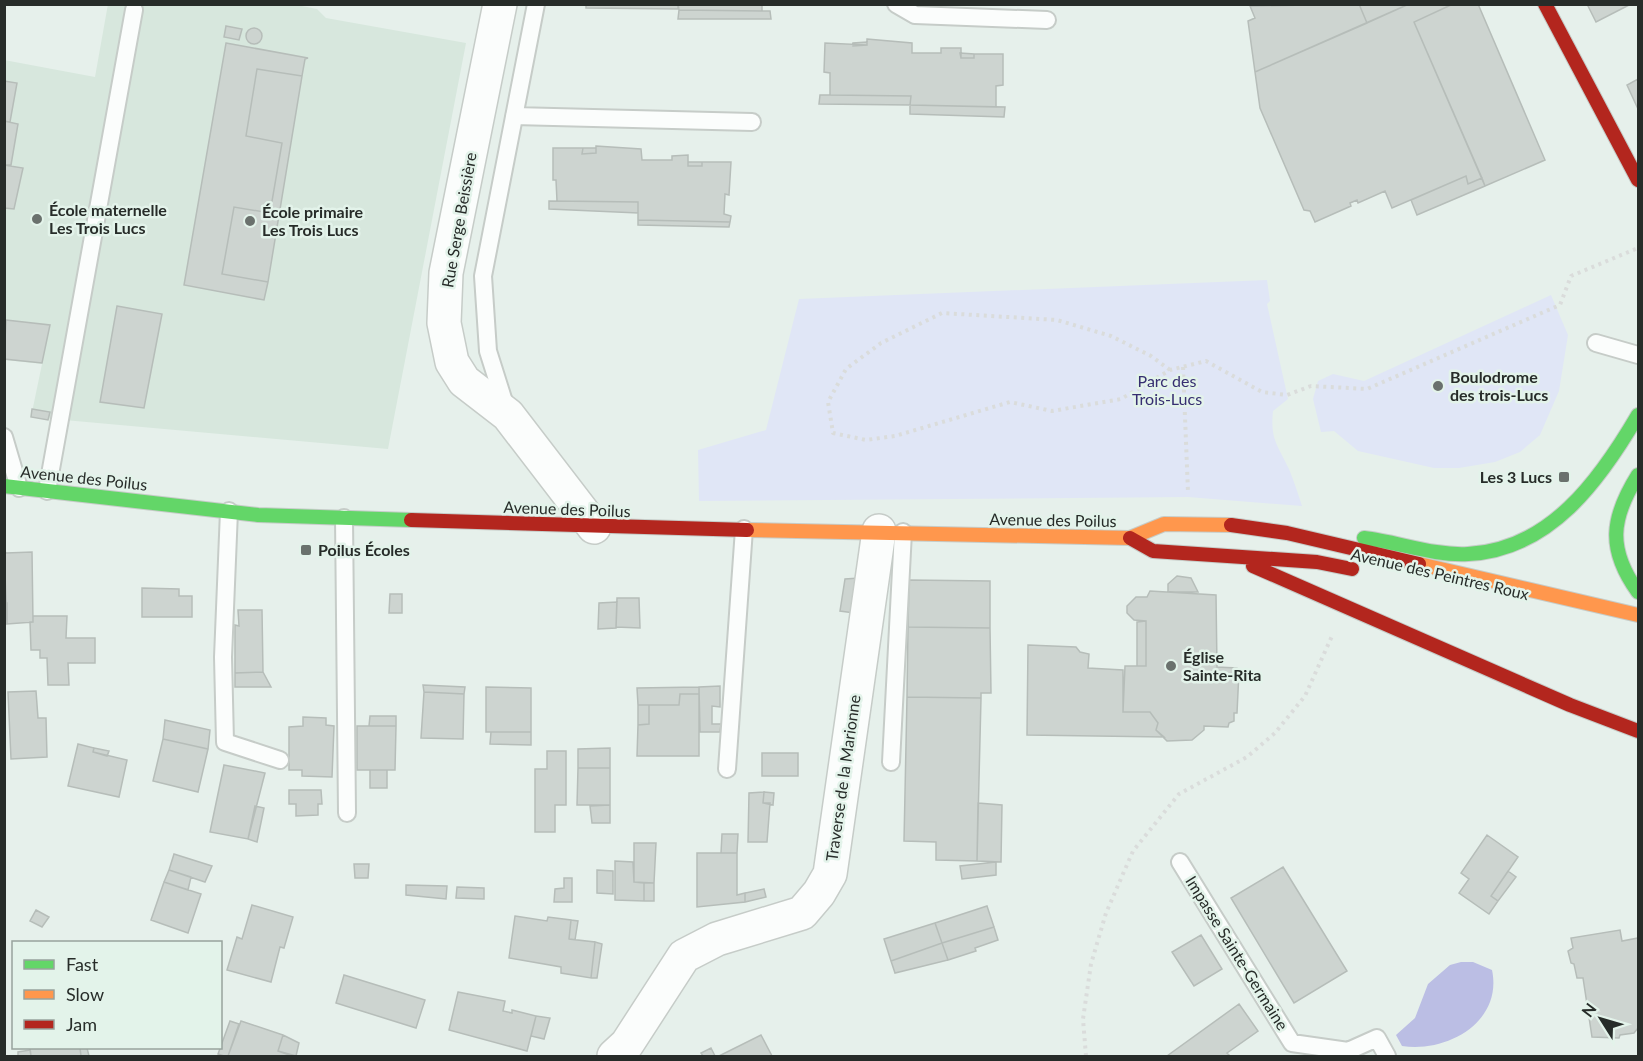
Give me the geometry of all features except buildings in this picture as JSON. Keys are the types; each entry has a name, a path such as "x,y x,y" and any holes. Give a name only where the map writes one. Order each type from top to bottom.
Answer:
{"main road":[{"path":"1545,4 1638,180"},
{"name":"Avenue des Poilus","path":"1130,538 1153,551 1287,533 1369,538 1468,554 1500,548 1531,536 1557,520 1617,453 1638,415"},
{"path":"1638,475 1623,497 1616,521 1615,546 1621,567 1638,592"},
{"name":"Avenue des Poilus","path":"11,487 258,515 594,527 1130,538 1164,524 1234,541"},
{"name":"Avenue des Peintres Roux","path":"1287,533 1638,615"},
{"path":"1234,541 1346,607 1570,705 1638,731"},
{"name":"Avenue des Peintres Roux","path":"1234,541 1362,572"}],"street":[{"name":"Rue Serge Beissière","path":"500,4 446,273 444,323 452,362 464,381 508,415 594,527"},
{"name":"Traverse de la Marionne","path":"614,1056 627,1044 684,956 717,939 773,924 802,913 819,893 830,874 891,532"}],"lane":[{"path":"508,415 488,351 483,276 536,4"},
{"path":"896,4 917,10 1047,20"},
{"path":"47,491 134,10"},
{"path":"514,116 752,122"},
{"path":"1596,343 1638,355"},
{"path":"4,437 11,487"},
{"path":"229,511 223,657 225,742 280,760"},
{"path":"344,518 347,813"},
{"path":"727,769 744,529"},
{"path":"891,532 891,762"},
{"name":"Impasse Sainte-Germaine","path":"1180,862 1292,1042 1348,1051 1377,1038 1387,1056"}],"path":[{"path":"1170,370 1151,356 1111,336 1057,320 942,314 881,343 846,369 828,402 833,433 866,440 895,436 1010,402 1052,411 1121,399 1170,370 1206,361 1262,392 1287,395 1311,386 1367,389 1560,305 1571,276 1638,248"},
{"path":"1164,524 1188,497 1183,367"},
{"path":"1086,1056 1083,1019 1091,964 1106,913 1133,851 1179,794 1247,757 1275,733 1305,696 1346,607"}],"shaded area":[{"name":"École primaire Les Trois Lucs","path":"108,4 297,5 317,9 326,18 466,43 388,449 31,417 42,364 5,360 4,60 95,77"}],"green space":[{"name":"Parc des Trois-Lucs","path":"1267,280 1270,301 1267,304 1288,399 1273,411 1273,429 1302,506 1188,497 699,501 698,450 766,430 799,299"},
{"name":"Boulodrome des trois-Lucs","path":"1551,295 1568,335 1559,391 1540,435 1520,452 1495,462 1459,468 1434,468 1358,451 1334,431 1321,432 1313,399 1318,381 1333,374 1364,381"}],"water":[{"path":"1473,962 1492,970 1493,988 1489,1005 1480,1019 1453,1039 1419,1047 1402,1046 1396,1035 1415,1018 1428,984 1450,965"}],"traffic: fast":[{"path":"1364,538 1455,554 1497,550 1524,540 1548,525 1570,507 1607,464 1638,415"},
{"path":"1638,475 1622,505 1616,534 1621,562 1638,592"},
{"path":"4,486 258,515 411,520"}],"traffic: slow":[{"path":"747,530 1130,538 1164,524 1231,525"},
{"path":"1419,564 1638,615"}],"traffic: jam":[{"path":"1545,4 1638,180"},
{"path":"411,520 747,530"},
{"path":"1231,525 1287,533 1419,564"},
{"path":"1130,538 1153,551 1317,562 1352,569"},
{"path":"1253,566 1570,705 1638,731"}],"place":[{"name":"École maternelle Les Trois Lucs","path":"37,219"},
{"name":"École primaire Les Trois Lucs","path":"250,221"},
{"name":"Boulodrome des trois-Lucs","path":"1438,386"},
{"name":"Les 3 Lucs","path":"1564,477"},
{"name":"Poilus Écoles","path":"306,550"},
{"name":"Église Sainte-Rita","path":"1171,666"}]}
